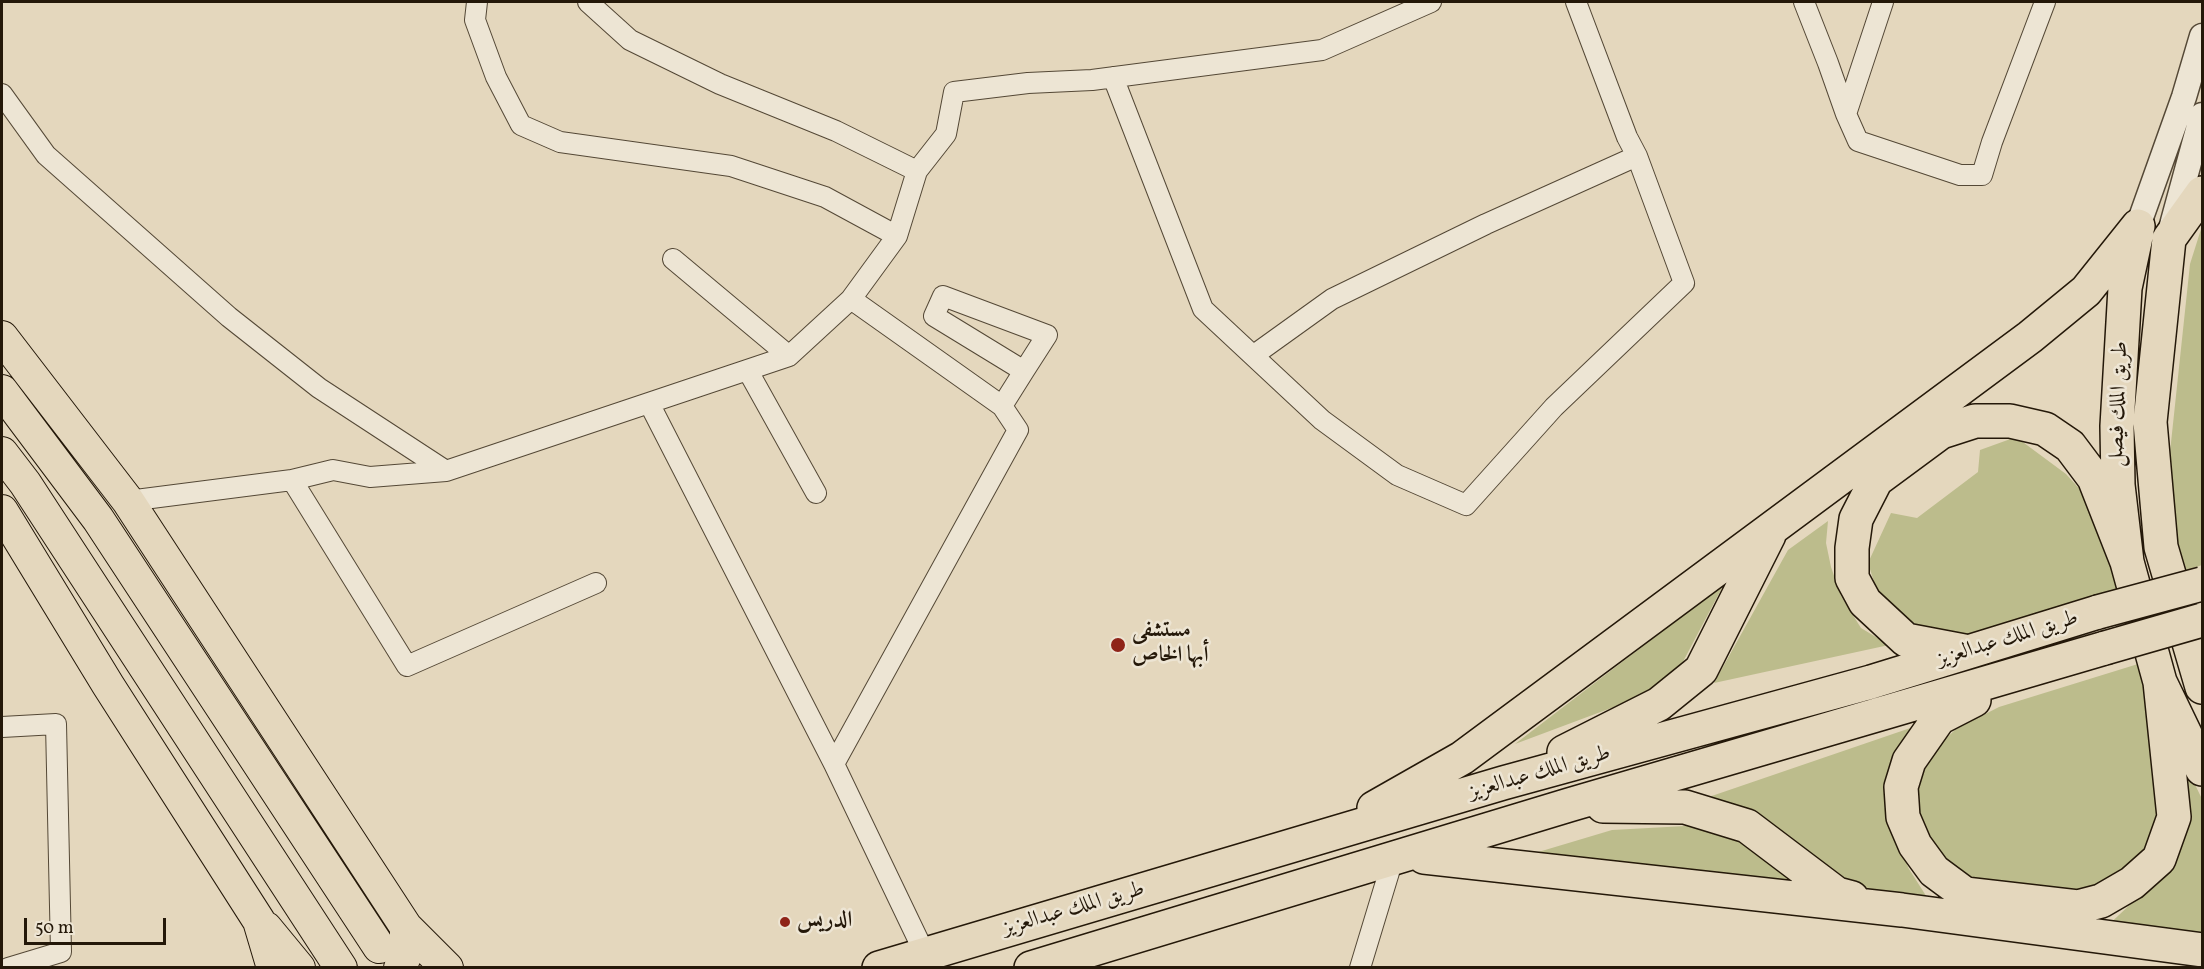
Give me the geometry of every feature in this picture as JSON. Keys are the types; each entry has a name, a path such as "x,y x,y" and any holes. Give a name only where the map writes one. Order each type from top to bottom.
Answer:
{"highway":[{"path":"2202,193 2169,239 2150,422 2161,547 2202,687"},
{"path":"1327,835 1462,758 2030,337 2086,291 2138,226"},
{"name":"طريق الملك فيصل","path":"2138,226 2125,288 2117,426 2118,485 2127,562 2160,682 2202,769"},
{"path":"1969,652 1906,640 1865,602 1852,578 1852,548 1856,519 1876,480 1941,432 1975,422 2010,421 2045,429 2070,446 2094,478 2127,562"},
{"path":"1503,783 1659,704 1701,670 1771,530"},
{"name":"طريق الملك عبدالعزيز","path":"879,968 1503,783 1871,682 2098,612 2202,584"},
{"name":"طريق الملك عبدالعزيز","path":"1031,968 1065,963 1569,805 2202,620"},
{"path":"2031,670 1939,718 1910,761 1901,787 1903,817 1915,845 1934,871 1965,894 2078,907 2101,902 2132,884 2159,859 2174,817 2160,682"},
{"path":"1569,805 1685,807 1747,826 1837,894 1902,910"},
{"path":"1399,857 1448,858 1902,910 2202,950"}],"main road":[{"path":"2,336 128,501 406,927 447,968"},
{"path":"2,391 98,519 389,957 406,954 406,927"},
{"path":"2,453 25,483 341,968"},
{"path":"2,512 108,685 259,921 299,968"},
{"path":"259,921 273,968"}],"street":[{"path":"477,2 476,20 496,77 521,125 560,142 731,166 825,197 897,236"},
{"path":"588,2 630,40 720,84 836,131 917,171"},
{"path":"128,501 292,480 333,470 370,477 446,471 789,356 851,300 897,236 917,171 946,134 954,92 1113,77 1322,50 1431,2"},
{"path":"1113,77 1203,309 1322,420 1397,475 1466,505 1554,407 1684,283 1576,2"},
{"path":"1804,2 1845,114 1858,141 1960,175 1982,175 1992,142 2045,2"},
{"path":"1845,114 1883,2"},
{"name":"طريق الملك فيصل","path":"2138,226 2184,97 2202,36"},
{"path":"2,94 46,155 229,317 319,388 446,471"},
{"path":"2169,239 2202,115"},
{"path":"1254,356 1332,299 1486,224 1637,156"},
{"path":"673,259 789,356"},
{"path":"1002,406 1047,335 943,297 934,316 1024,371"},
{"path":"834,764 1018,430 1002,406 851,300"},
{"path":"748,371 816,493"},
{"path":"649,403 834,764 925,954"},
{"path":"292,480 407,666 596,584"},
{"path":"2,727 56,724 61,952 8,968"},
{"path":"1360,968 1399,857"}],"green space":[{"path":"2202,226 2202,565 2182,572 2165,499 2190,264"},
{"path":"2016,437 2066,474 2085,495 2120,589 1968,641 1922,628 1897,612 1877,591 1868,563 1891,513 1917,518 1978,472 1980,450"},
{"path":"1828,521 1826,543 1841,596 1861,628 1889,645 1714,683 1788,550"},
{"path":"1724,584 1677,673 1654,692 1515,744"},
{"path":"2138,664 2162,743 2164,791 2150,862 2069,901 1964,887 1937,855 1915,812 1920,772 1937,747 1956,729 1999,707"},
{"path":"1925,723 1897,843 1909,869 1930,902 1852,893 1700,800"},
{"path":"2185,764 2202,799 2202,944 2102,931 2137,898"},
{"path":"1722,824 1812,893 1525,856 1612,830"}],"place":[{"name":"مستشفى أبها الخاص","path":"1118,645"},
{"name":"الدريس","path":"785,922"}]}
